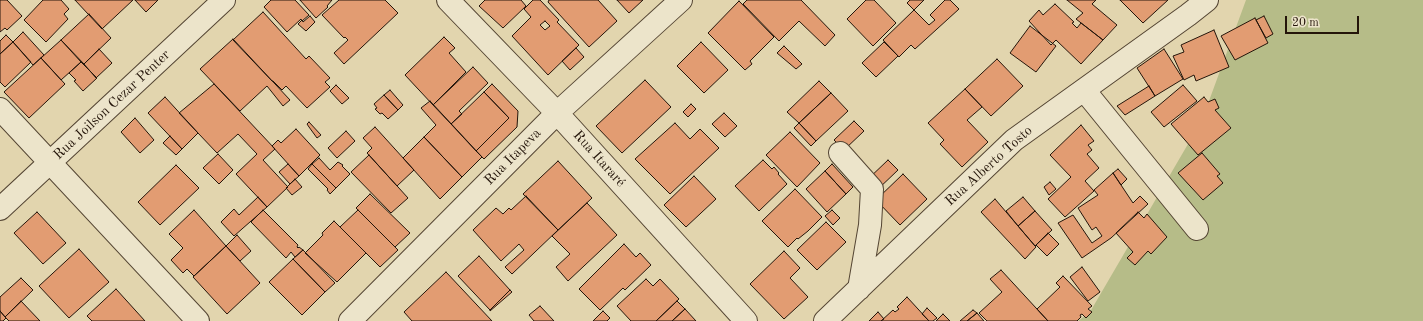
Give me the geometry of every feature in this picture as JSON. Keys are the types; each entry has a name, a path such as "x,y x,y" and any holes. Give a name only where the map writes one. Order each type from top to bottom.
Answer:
{"street":[{"name":"Rua Joilson Cezar Penter","path":"0,209 224,0"},
{"name":"Rua Itararé","path":"448,0 557,113 746,321"},
{"name":"Rua Itapeva","path":"350,321 557,113 681,0"},
{"name":"Rua Alberto Tosto","path":"825,321 1014,140 1207,0"},
{"path":"1084,90 1198,229"},
{"path":"0,108 198,321"},
{"path":"840,153 872,189 870,225 859,289"}],"green space":[{"path":"1246,0 1423,0 1423,321 1078,321 1090,312 1202,120"}],"building":[{"path":"0,0 7,0 22,16 7,30 5,28 0,32"},
{"path":"43,0 61,0 69,9 64,14 68,19 46,42 24,20"},
{"path":"75,0 133,0 102,29"},
{"path":"135,0 158,0 146,12"},
{"path":"271,0 295,0 309,15 302,21 301,19 287,32 264,7"},
{"path":"300,0 332,0 327,6 328,7 316,18"},
{"path":"339,0 385,0 398,13 344,64 334,53 348,40 345,37 344,38 322,15"},
{"path":"485,0 521,0 526,6 503,28 479,6"},
{"path":"533,0 540,0 559,20 557,22 579,45 548,75 512,36 531,17 524,9"},
{"path":"549,0 598,0 617,21 589,47 548,2"},
{"path":"617,0 643,0 629,13"},
{"path":"747,0 801,0 835,35 825,46 799,21 779,41 743,4"},
{"path":"866,0 874,0 896,23 873,46 847,19"},
{"path":"910,0 924,0 914,10 907,3"},
{"path":"945,0 950,0 959,9 915,49 911,45 899,57 883,40 914,10 929,25 935,20 930,15"},
{"path":"1067,0 1096,0 1092,4 1117,25 1103,40 1076,19 1083,13"},
{"path":"1120,0 1168,0 1143,23"},
{"path":"739,1 774,37 750,61 752,64 745,70 708,33"},
{"path":"1055,4 1074,22 1072,23 1077,28 1081,23 1103,40 1081,64 1056,40 1051,45 1029,21 1039,10 1043,15"},
{"path":"263,12 306,59 309,56 330,78 325,82 330,87 307,108 286,86 282,90 272,81 233,40"},
{"path":"89,14 111,38 84,64 61,40"},
{"path":"310,16 315,22 306,31 298,24"},
{"path":"1264,16 1273,34 1266,38 1256,20"},
{"path":"1255,18 1268,43 1235,60 1221,36"},
{"path":"545,21 550,26 545,30 540,25"},
{"path":"1030,26 1056,46 1036,72 1010,53"},
{"path":"1214,30 1229,67 1196,81 1194,75 1184,80 1173,56 1184,52 1181,45"},
{"path":"23,32 44,55 33,65 13,42"},
{"path":"6,35 13,42 0,54 0,41"},
{"path":"444,37 455,48 449,53 466,72 433,105 405,75"},
{"path":"233,39 290,100 283,106 267,86 240,111 200,69"},
{"path":"61,40 81,62 61,80 41,58"},
{"path":"13,42 31,62 5,87 0,82 0,54"},
{"path":"701,42 728,70 704,93 677,66"},
{"path":"884,42 898,56 876,77 862,63"},
{"path":"784,46 802,64 796,69 777,53"},
{"path":"576,48 584,57 570,70 562,61"},
{"path":"99,49 112,63 96,78 84,64"},
{"path":"1164,49 1183,79 1155,96 1137,68"},
{"path":"41,58 65,84 29,118 4,92"},
{"path":"997,59 1023,86 991,116 965,89"},
{"path":"81,62 97,78 83,91 74,81 76,80 69,73"},
{"path":"473,67 488,83 459,111 462,114 451,124 433,105"},
{"path":"645,80 671,107 622,153 596,126"},
{"path":"819,81 831,93 799,123 787,112"},
{"path":"214,84 275,149 263,160 288,187 267,207 236,174 257,154 238,134 217,153 179,113"},
{"path":"492,84 518,111 517,127 484,159 476,151 509,118 484,92"},
{"path":"336,85 349,98 342,104 330,91"},
{"path":"1183,85 1197,101 1164,127 1151,112"},
{"path":"1149,86 1155,96 1125,115 1117,106"},
{"path":"965,89 982,107 967,120 988,142 962,167 940,144 944,140 928,123"},
{"path":"390,90 403,105 398,110 384,95"},
{"path":"484,92 509,118 476,151 451,124"},
{"path":"831,93 848,111 816,141 799,123"},
{"path":"384,95 398,110 388,119 375,109 377,108 374,104"},
{"path":"165,97 198,133 182,149 148,113"},
{"path":"1204,97 1208,102 1215,99 1219,108 1215,110 1231,128 1198,155 1171,124"},
{"path":"430,101 482,157 462,177 424,137 436,125 421,108"},
{"path":"691,104 696,109 688,117 683,112"},
{"path":"724,113 737,126 725,137 712,124"},
{"path":"135,118 154,140 140,153 121,132"},
{"path":"854,121 864,131 844,150 834,140"},
{"path":"309,122 321,135 317,138 307,124"},
{"path":"675,123 690,139 700,129 719,148 670,194 635,159"},
{"path":"799,123 816,141 811,146 794,128"},
{"path":"1081,125 1094,141 1088,145 1092,150 1087,154 1099,168 1085,181 1094,191 1065,217 1048,199 1071,177 1050,155"},
{"path":"375,127 414,170 397,186 367,153 372,148 363,138"},
{"path":"296,129 320,155 299,176 272,146 278,140 281,143"},
{"path":"346,131 355,141 337,158 328,148"},
{"path":"790,132 820,163 797,187 766,155"},
{"path":"170,136 182,149 176,155 163,143"},
{"path":"424,137 462,177 440,199 403,158"},
{"path":"1202,153 1220,174 1217,176 1223,183 1203,200 1178,173"},
{"path":"218,154 233,170 219,184 203,168"},
{"path":"369,155 408,198 391,213 351,172"},
{"path":"319,158 330,170 338,162 343,165 342,166 350,174 336,188 312,164"},
{"path":"763,160 772,169 774,167 787,184 759,211 735,186"},
{"path":"888,160 898,170 876,191 866,181"},
{"path":"558,161 592,198 558,230 523,194"},
{"path":"288,164 299,176 290,184 279,172"},
{"path":"312,164 336,188 330,194 327,190 328,189 308,169"},
{"path":"832,164 853,187 846,194 825,171"},
{"path":"176,165 199,188 160,225 138,202"},
{"path":"1118,169 1127,179 1121,185 1113,173"},
{"path":"825,171 846,194 827,212 806,189"},
{"path":"1113,173 1133,203 1140,196 1148,204 1111,238 1082,258 1058,223 1073,215 1092,243 1102,236 1096,227 1092,230 1078,208 1098,195 1094,190"},
{"path":"903,174 927,199 900,225 876,200"},
{"path":"694,176 716,199 686,227 664,205"},
{"path":"295,179 302,187 292,195 286,188"},
{"path":"1050,182 1056,189 1049,195 1044,187"},
{"path":"795,189 822,217 808,231 798,239 797,238 788,247 762,221"},
{"path":"370,194 410,233 395,247 356,208"},
{"path":"526,196 558,230 512,274 505,267 524,250 519,244 501,261 473,230 496,208 503,214 509,208 511,210"},
{"path":"258,197 267,207 234,236 221,222 234,209 239,215"},
{"path":"1023,197 1035,211 1018,226 1006,211"},
{"path":"995,199 1036,247 1025,259 981,212"},
{"path":"587,203 617,235 568,281 556,267 570,254 552,236"},
{"path":"194,210 226,246 194,276 187,269 183,273 171,260 183,248 169,234"},
{"path":"263,210 298,245 298,248 299,247 303,250 295,257 291,252 286,258 251,222"},
{"path":"358,210 398,250 380,267 340,227"},
{"path":"832,210 840,218 833,225 825,216"},
{"path":"1035,211 1052,230 1035,246 1018,226"},
{"path":"37,212 66,243 43,264 14,233"},
{"path":"1138,212 1144,218 1147,214 1167,237 1151,254 1148,251 1135,265 1127,258 1133,252 1116,233"},
{"path":"334,221 366,253 337,282 305,253 323,235 322,233"},
{"path":"826,222 846,242 817,270 797,250"},
{"path":"1048,233 1059,244 1047,256 1036,245"},
{"path":"237,235 251,251 240,261 226,246"},
{"path":"624,244 636,257 640,253 651,265 625,290 623,288 600,310 579,289"},
{"path":"226,246 260,283 227,314 193,277"},
{"path":"79,249 109,282 69,318 39,286"},
{"path":"303,250 335,283 325,292 293,259"},
{"path":"784,251 800,268 790,278 808,297 784,319 750,284"},
{"path":"479,256 510,290 490,310 458,276"},
{"path":"293,259 325,292 302,315 269,282"},
{"path":"1082,267 1100,292 1088,301 1070,277"},
{"path":"1001,270 1048,321 987,321 979,313 1002,292 990,279"},
{"path":"446,272 492,321 412,321 404,312"},
{"path":"1063,276 1092,306 1088,309 1092,312 1086,318 1082,314 1077,321 1048,321 1037,309 1060,287 1056,283"},
{"path":"21,278 33,290 5,317 0,311 0,297"},
{"path":"646,279 653,286 660,279 679,299 656,321 631,321 617,306"},
{"path":"116,289 145,321 92,321 87,316"},
{"path":"510,290 512,292 490,311 490,310"},
{"path":"907,297 929,321 881,321 893,310 895,312 899,309 897,307"},
{"path":"21,301 40,321 9,321 5,317"},
{"path":"677,301 685,309 672,321 656,321"},
{"path":"540,306 554,321 534,321 529,315"},
{"path":"927,308 937,318 933,321 929,321 922,314"},
{"path":"685,309 696,321 672,321"},
{"path":"973,310 977,313 967,321 960,321"},
{"path":"0,311 6,318 3,321 0,321"},
{"path":"603,311 610,318 607,321 593,321"},
{"path":"878,312 884,319 881,321 869,321"},
{"path":"977,313 984,321 967,321"},
{"path":"943,314 950,321 936,321"}]}
